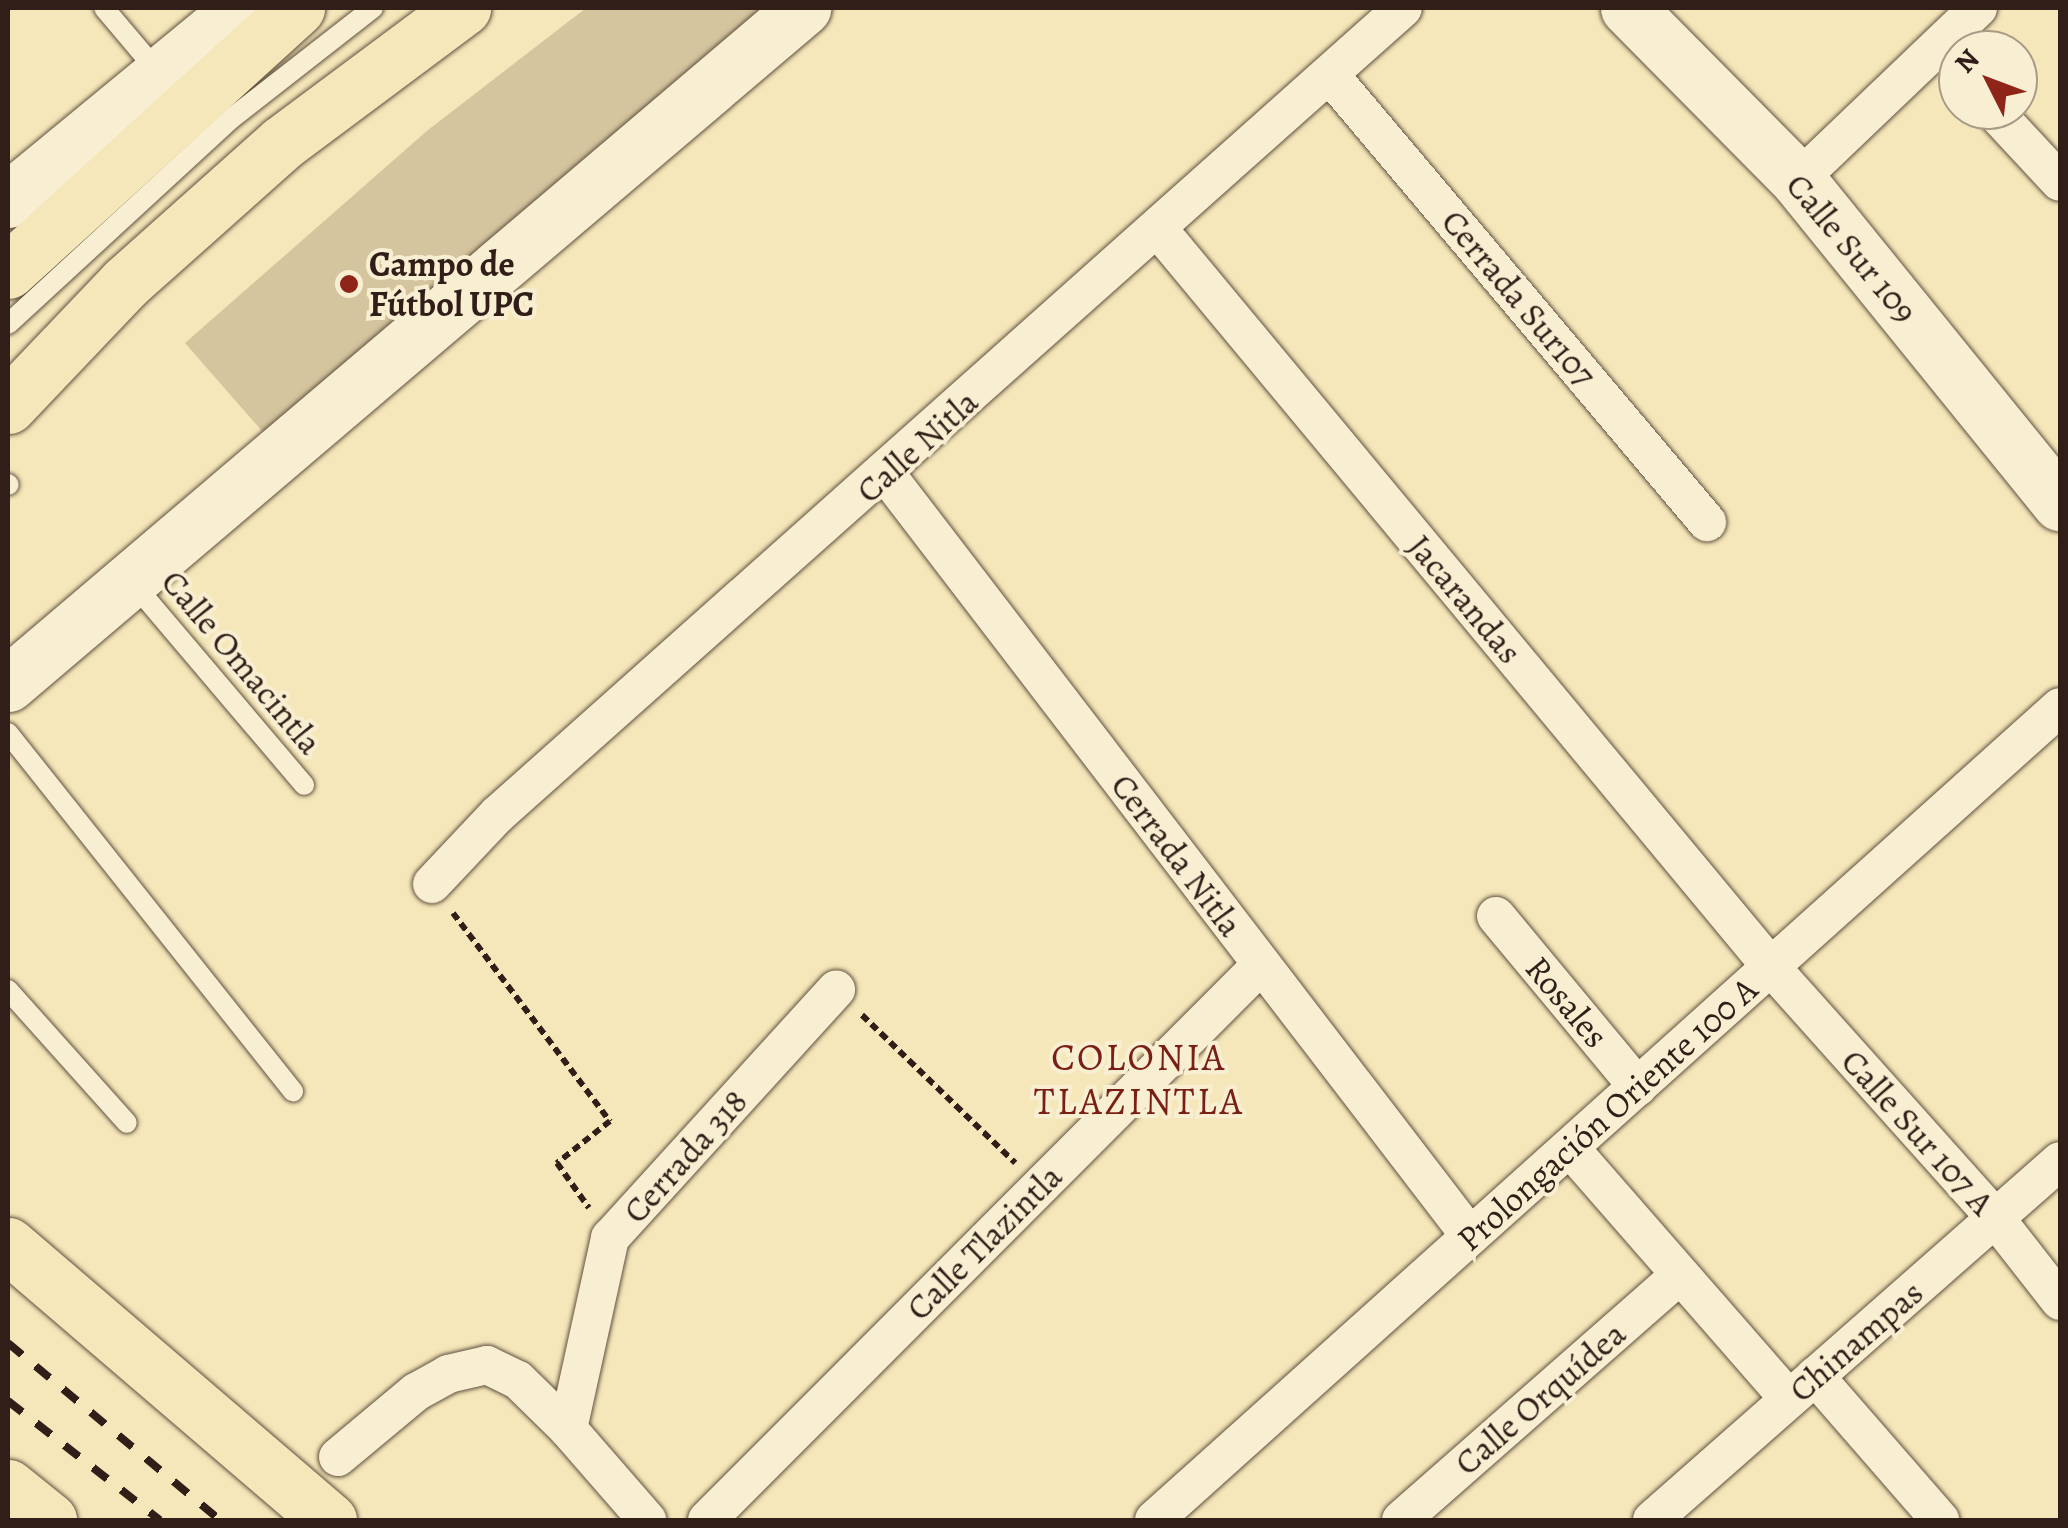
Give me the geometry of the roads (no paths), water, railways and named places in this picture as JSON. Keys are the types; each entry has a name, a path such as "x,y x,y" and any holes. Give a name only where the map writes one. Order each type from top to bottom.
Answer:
{"main road":[{"path":"8,271 31,211 298,8"},
{"path":"8,406 124,283 282,143 463,8"},
{"path":"8,1245 329,1520"},
{"path":"8,1487 49,1520"}],"street":[{"path":"31,211 160,74 241,8"},
{"path":"20,652 130,580 803,8"},
{"name":"Calle Nitla","path":"432,884 497,815 886,474 1402,8"},
{"name":"Calle Sur 109","path":"1628,8 1798,180 2060,504"},
{"path":"1965,30 1978,8"},
{"path":"1798,180 1938,67"},
{"name":"Cerrada Sur107","path":"1330,74 1707,522"},
{"path":"2012,130 2060,182"},
{"name":"Jacarandas","path":"1159,230 1770,968"},
{"name":"Cerrada Nitla","path":"886,474 1470,1236"},
{"name":"Prolongación Oriente 100 A","path":"1154,1520 2060,707"},
{"name":"Rosales","path":"1496,916 1638,1087"},
{"name":"Calle Tlazintla","path":"708,1520 1260,965"},
{"name":"Calle Sur 107 A","path":"1770,968 1996,1219 2060,1301"},
{"name":"Cerrada 318","path":"568,1429 610,1238 836,990"},
{"path":"1570,1148 1680,1275 1940,1520"},
{"name":"Chinampas","path":"1652,1520 2060,1162"},
{"name":"Calle Orquídea","path":"1401,1520 1680,1275"},
{"path":"338,1457 416,1392 448,1374 486,1365 518,1380 568,1429 647,1520"}],"lane":[{"path":"104,8 160,74"},
{"path":"8,324 145,194 374,8"},
{"name":"Calle Omacintla","path":"130,580 304,786"},
{"path":"8,733 293,1091"},
{"path":"8,990 127,1123"}],"railway":[{"path":"8,1343 220,1520"},
{"path":"8,1401 160,1520"}],"place":[{"name":"Campo de Fútbol UPC","path":"349,284"}],"district":[{"name":"COLONIA TLAZINTLA","path":"1139,1080"}]}
